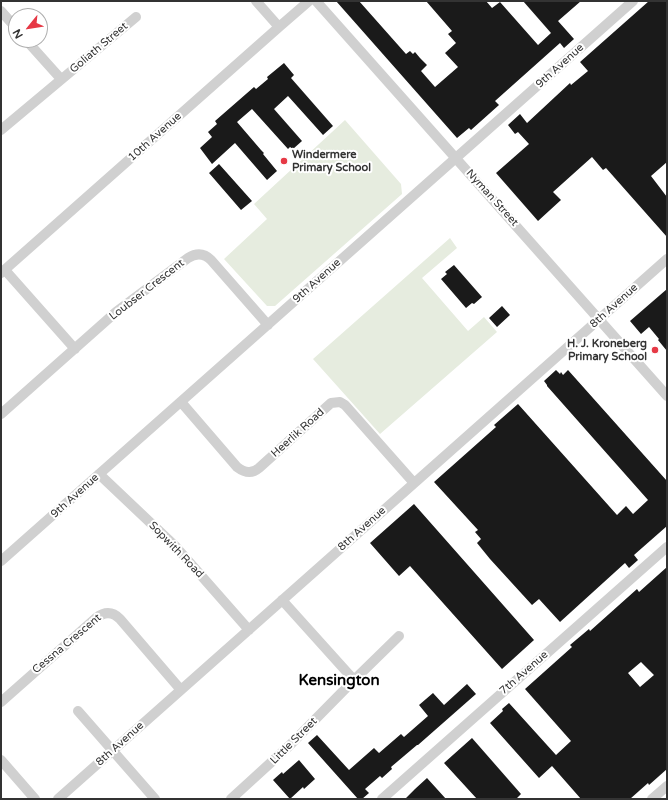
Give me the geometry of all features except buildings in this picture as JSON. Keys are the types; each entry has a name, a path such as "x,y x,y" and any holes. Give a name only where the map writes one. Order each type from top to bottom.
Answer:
{"street":[{"path":"256,1 279,27"},
{"name":"10th Avenue","path":"3,271 309,1"},
{"name":"Nyman Street","path":"316,1 667,396"},
{"name":"9th Avenue","path":"1,561 634,1"},
{"path":"1,12 8,19"},
{"name":"Goliath Street","path":"1,130 136,17"},
{"name":"Goliath Street","path":"33,48 61,79"},
{"name":"Loubser Crescent","path":"1,414 116,312 188,258 198,254 211,260 268,325"},
{"name":"8th Avenue","path":"58,799 667,259"},
{"path":"3,271 75,348"},
{"name":"Heerlik Road","path":"181,402 237,467 244,472 248,472 259,468 331,403 340,402 345,405 414,483"},
{"name":"Sopwith Road","path":"99,474 176,547 249,630"},
{"name":"7th Avenue","path":"382,799 667,547"},
{"path":"282,600 354,680"},
{"name":"Cessna Crescent","path":"1,702 96,618 104,613 113,614 120,619 181,690"},
{"name":"Little Street","path":"231,799 290,746 399,636"},
{"path":"78,711 155,799"},
{"path":"1,760 35,799"},
{"path":"655,798 667,786"}],"shaded area":[{"path":"345,120 401,184 402,194 275,306 267,306 224,259 267,219 254,204"},
{"path":"450,238 457,248 422,278 468,331 484,317 497,332 380,434 313,359"}],"place":[{"name":"Windermere Primary School","path":"284,161"},
{"name":"H. J. Kroneberg Primary School","path":"655,350"}],"district":[{"name":"Kensington","path":"339,681"}]}
